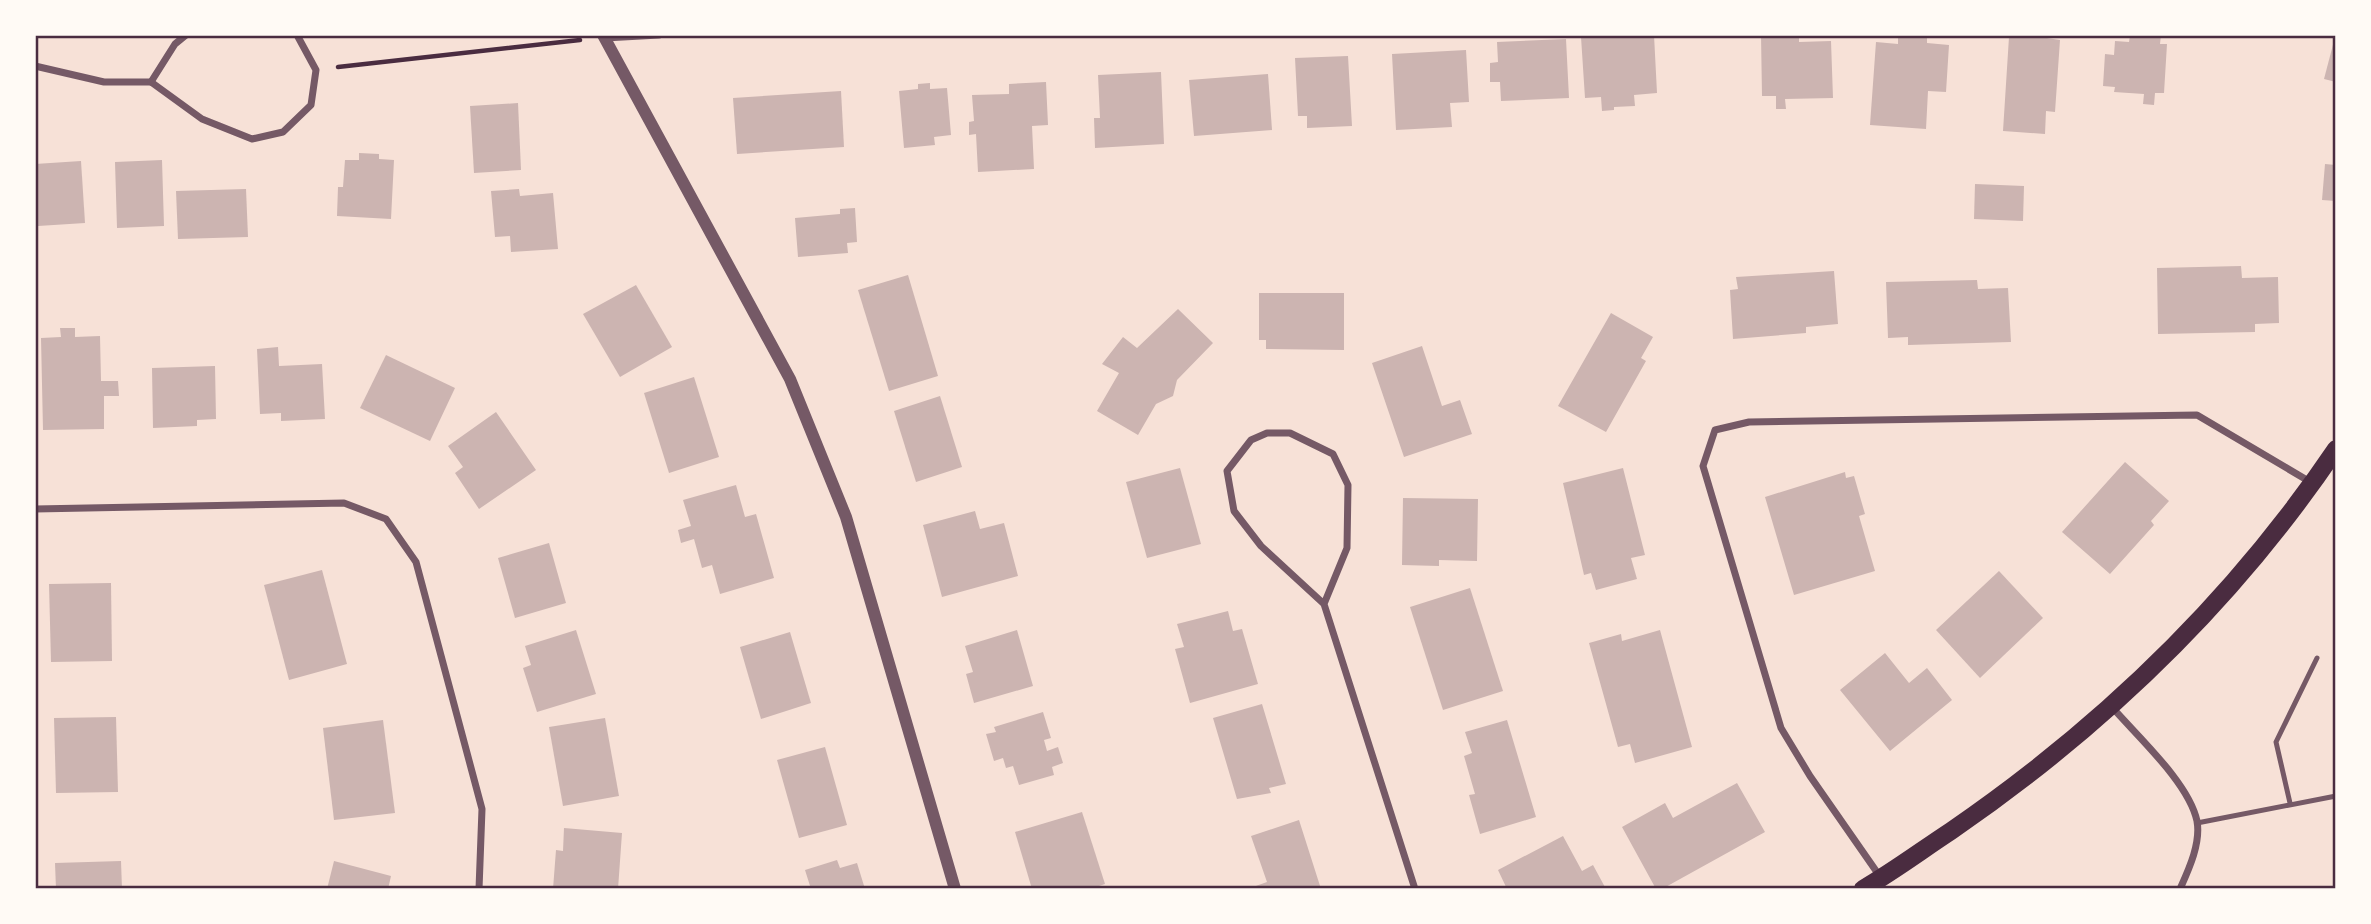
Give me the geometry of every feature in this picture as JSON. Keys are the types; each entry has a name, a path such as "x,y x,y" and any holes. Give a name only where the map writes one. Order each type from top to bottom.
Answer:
{"main road":[{"path":"1863,889 2013,788 2112,707 2246,568 2313,483 2336,449"}],"street":[{"path":"151,82 176,44 186,35"},
{"path":"35,66 104,82 151,82 202,119 252,139 284,132 312,105 316,69 297,35"},
{"path":"659,35 604,36 790,379 846,517 955,889"},
{"path":"1882,878 1810,776 1781,728 1703,466 1715,430 1749,422 2197,415 2313,483"},
{"path":"1324,604 1347,548 1348,485 1333,454 1290,433 1267,433 1251,440 1227,471 1234,511 1261,546 1324,604 1415,889"},
{"path":"35,509 344,503 386,519 416,562 482,809 479,889"},
{"path":"2112,707 2188,796 2197,823 2193,858 2180,889"}],"lane":[{"path":"2290,803 2276,742 2318,658"},
{"path":"2197,823 2336,796"}],"path":[{"path":"316,69 604,36"}],"building":[{"path":"1654,35 1657,93 1634,95 1635,106 1614,107 1614,110 1602,111 1601,97 1585,98 1581,37"},
{"path":"1761,35 1799,35 1799,42 1831,41 1833,98 1785,99 1786,109 1776,109 1776,96 1762,96"},
{"path":"1898,35 1927,35 1927,43 1949,45 1946,92 1928,91 1926,129 1870,125 1876,42 1898,44"},
{"path":"2027,35 2060,40 2055,112 2046,111 2045,134 2003,131 2009,37 2027,38"},
{"path":"2130,35 2161,35 2160,44 2167,44 2164,93 2155,93 2154,105 2143,104 2144,94 2114,92 2115,87 2103,86 2105,54 2114,55 2115,41 2129,42"},
{"path":"2336,37 2336,82 2324,79"},
{"path":"1566,39 1569,98 1501,101 1500,82 1490,82 1490,63 1498,62 1497,42"},
{"path":"1466,50 1469,102 1450,103 1452,127 1396,130 1392,54"},
{"path":"1348,56 1352,126 1307,128 1307,116 1298,116 1295,58"},
{"path":"1161,72 1164,144 1095,148 1094,118 1100,118 1098,75"},
{"path":"1268,74 1272,130 1194,136 1189,80"},
{"path":"1046,82 1048,125 1032,126 1034,169 978,172 976,134 969,135 969,122 974,121 972,95 1009,94 1009,84"},
{"path":"930,83 930,89 947,88 951,135 934,137 935,145 904,148 899,91 918,89 918,84"},
{"path":"841,91 844,147 737,154 733,98"},
{"path":"518,103 521,170 474,173 470,106"},
{"path":"359,153 379,154 379,159 394,160 391,219 337,216 338,187 343,187 345,160 359,160"},
{"path":"162,160 164,226 117,228 115,162"},
{"path":"81,161 85,223 38,226 35,164"},
{"path":"2325,164 2336,165 2336,201 2322,200"},
{"path":"1975,184 2024,186 2023,221 1974,219"},
{"path":"246,189 248,237 178,239 176,191"},
{"path":"519,189 520,196 553,193 558,249 511,252 510,236 495,237 491,191"},
{"path":"855,208 857,242 847,243 848,253 798,257 795,218 840,214 840,209"},
{"path":"2241,266 2242,278 2278,277 2279,323 2255,324 2255,332 2158,334 2157,268"},
{"path":"1834,271 1838,324 1806,327 1806,333 1733,339 1730,290 1738,289 1736,277"},
{"path":"908,275 938,376 889,391 858,290"},
{"path":"1977,280 1978,289 2008,288 2011,342 1908,345 1908,337 1888,338 1886,282"},
{"path":"636,285 672,347 620,377 583,314"},
{"path":"1259,293 1344,293 1344,350 1266,349 1266,340 1259,340"},
{"path":"1178,309 1213,343 1177,380 1173,396 1156,404 1138,435 1097,411 1119,373 1102,364 1123,337 1137,348"},
{"path":"1611,313 1653,337 1641,358 1646,361 1606,432 1558,406"},
{"path":"60,328 75,328 75,337 100,336 101,381 118,381 119,396 104,396 104,429 43,430 41,338 61,337"},
{"path":"1422,346 1442,406 1460,400 1472,434 1404,457 1372,363"},
{"path":"278,347 279,366 322,364 325,419 281,421 281,413 260,414 257,349"},
{"path":"386,355 455,388 430,441 360,408"},
{"path":"215,366 216,419 197,420 197,426 153,428 152,368"},
{"path":"694,377 719,457 669,473 644,393"},
{"path":"940,396 962,467 916,482 894,411"},
{"path":"496,412 536,470 479,509 455,473 463,467 448,446"},
{"path":"2125,462 2169,501 2151,521 2154,525 2110,574 2062,532"},
{"path":"1180,468 1201,544 1147,558 1126,482"},
{"path":"1623,468 1645,555 1631,558 1637,579 1596,590 1591,573 1584,575 1563,483"},
{"path":"1845,472 1846,478 1854,476 1865,514 1859,516 1875,571 1794,595 1765,497"},
{"path":"736,485 745,517 756,514 774,578 720,594 712,565 702,568 694,539 681,543 678,530 691,526 683,500"},
{"path":"1403,498 1478,499 1477,561 1439,560 1439,566 1402,565"},
{"path":"975,511 980,529 1004,523 1018,576 942,597 923,525"},
{"path":"549,543 566,603 515,618 498,558"},
{"path":"322,570 347,664 289,680 264,585"},
{"path":"1999,571 2043,618 1980,678 1936,630"},
{"path":"111,583 112,661 51,662 49,584"},
{"path":"1470,588 1503,691 1443,710 1410,607"},
{"path":"1228,611 1233,631 1242,629 1258,684 1190,703 1175,649 1184,647 1177,624"},
{"path":"576,630 596,694 537,712 523,668 531,665 525,646"},
{"path":"1017,630 1033,686 974,703 966,674 973,672 965,646"},
{"path":"1660,630 1692,747 1635,763 1630,744 1618,747 1589,643 1621,634 1622,641"},
{"path":"790,632 811,703 761,719 740,647"},
{"path":"1885,653 1909,683 1927,668 1952,700 1890,751 1840,690"},
{"path":"1262,704 1286,784 1269,788 1271,793 1237,799 1213,718"},
{"path":"1043,712 1051,738 1044,740 1047,751 1058,747 1063,763 1052,767 1054,775 1019,785 1013,766 1006,768 1003,758 994,761 986,734 996,732 994,727"},
{"path":"116,717 118,792 56,793 54,718"},
{"path":"605,718 619,796 563,806 549,727"},
{"path":"383,720 395,813 334,820 323,728"},
{"path":"1507,720 1536,817 1480,834 1469,795 1475,794 1464,756 1472,753 1465,732"},
{"path":"825,747 847,825 799,838 777,760"},
{"path":"1737,783 1765,832 1662,889 1656,889 1622,827 1665,803 1673,818"},
{"path":"1082,812 1105,884 1090,889 1032,889 1015,832"},
{"path":"1299,820 1321,889 1254,889 1253,887 1267,882 1251,836"},
{"path":"564,828 622,833 618,889 553,889 556,850 563,851"},
{"path":"1563,836 1582,871 1593,865 1606,889 1507,889 1498,870"},
{"path":"837,860 840,868 857,863 865,889 811,889 805,870"},
{"path":"121,861 122,889 56,889 55,863"},
{"path":"334,861 391,876 388,889 327,889"}]}
